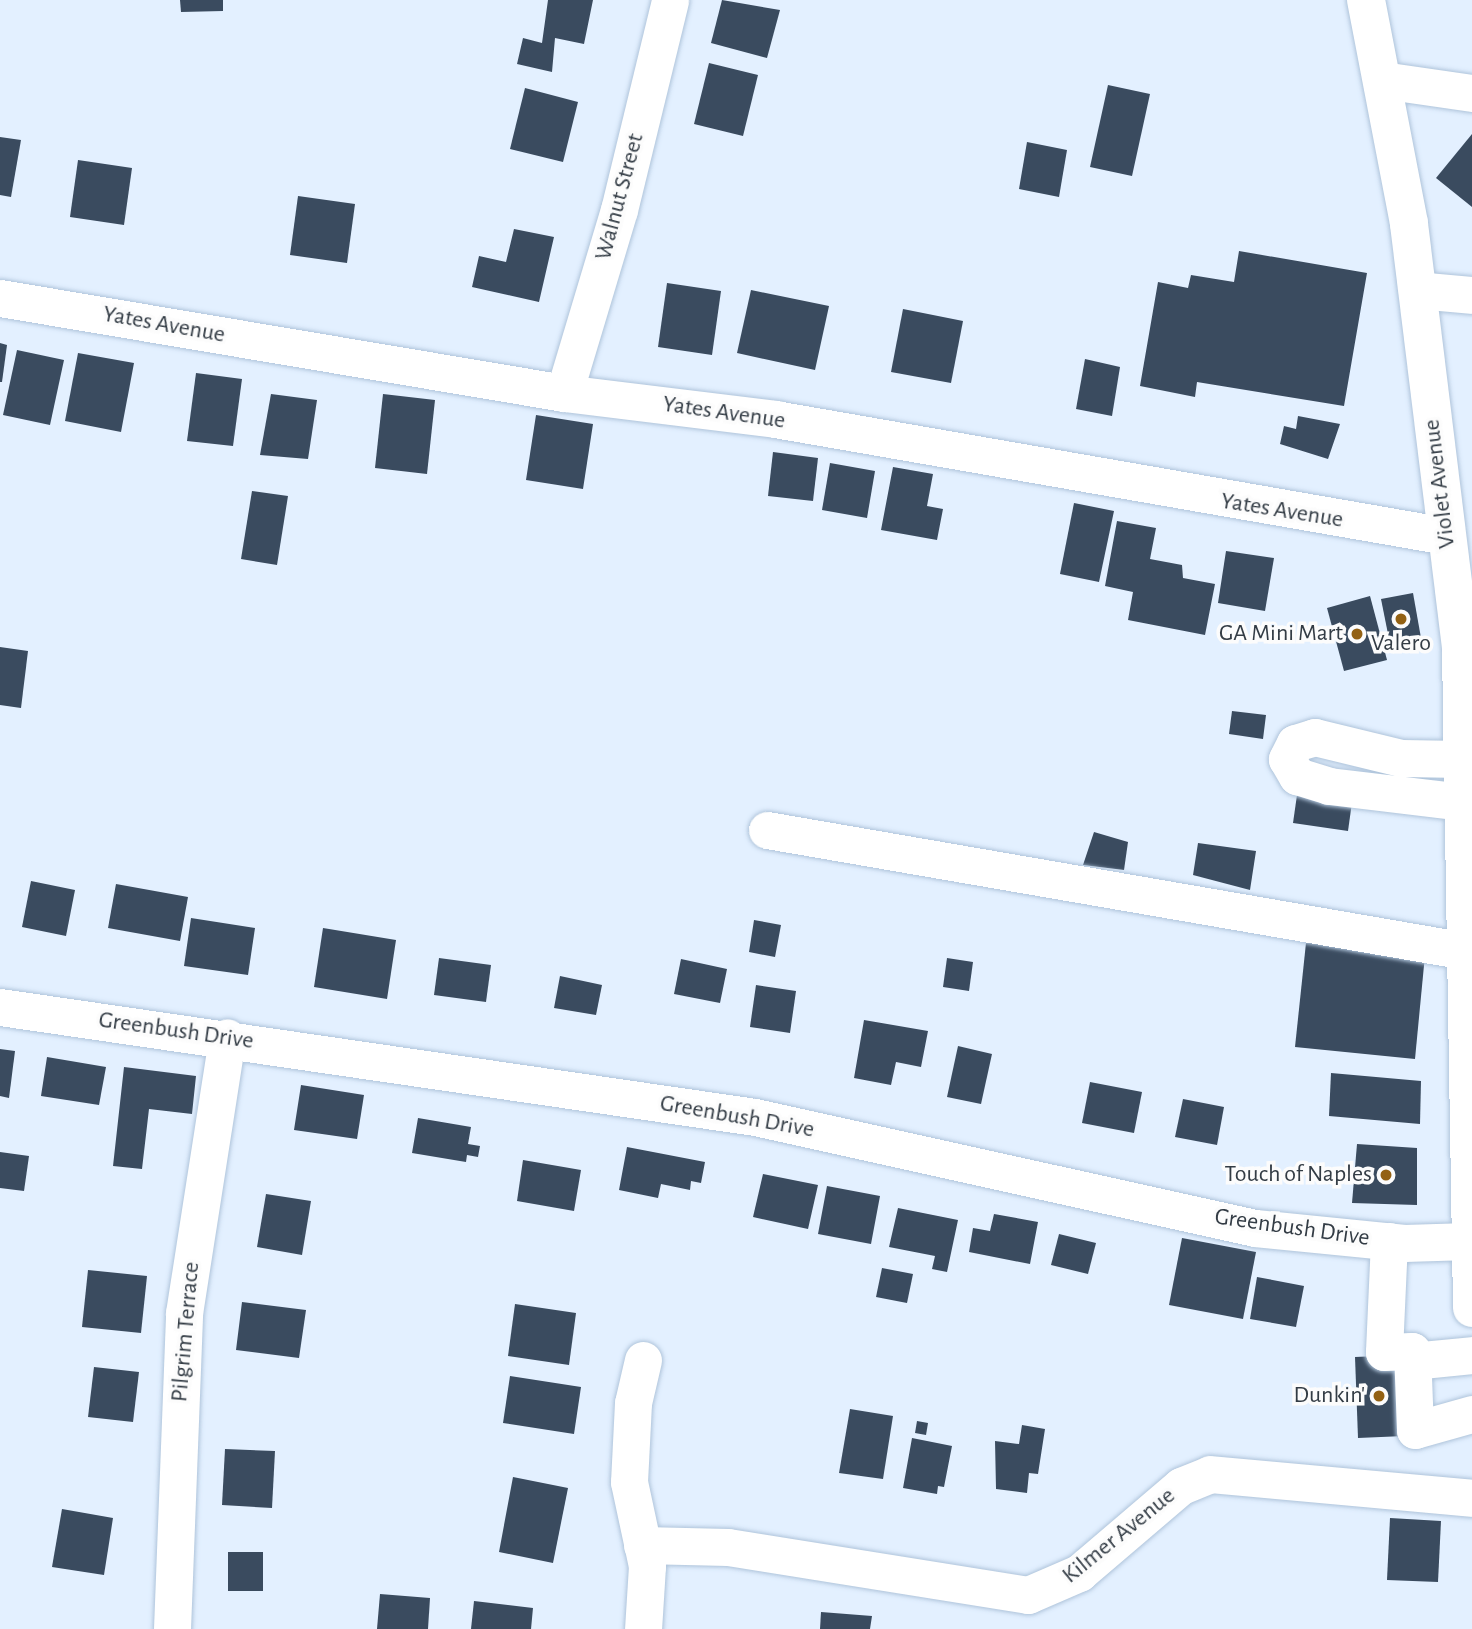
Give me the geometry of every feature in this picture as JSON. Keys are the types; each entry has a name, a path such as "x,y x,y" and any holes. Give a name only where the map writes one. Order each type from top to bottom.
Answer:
{"main road":[{"name":"Violet Avenue","path":"1371,7 1417,290 1446,536 1462,589 1472,1308"}],"street":[{"name":"Walnut Street","path":"564,393 620,210 670,0"},
{"path":"1382,80 1472,93"},
{"path":"1417,290 1472,295"},
{"name":"Yates Avenue","path":"0,298 564,393 775,419 1446,536"},
{"path":"1463,759 1401,758 1315,737 1295,743 1287,759 1297,776 1329,786 1464,802"},
{"path":"767,830 1466,951"},
{"name":"Greenbush Drive","path":"0,1007 227,1037 755,1117 1255,1228 1389,1241 1469,1241"},
{"name":"Pilgrim Terrace","path":"172,1629 184,1313 227,1037"},
{"path":"1389,1241 1384,1352 1412,1350 1415,1430 1472,1414"},
{"path":"1412,1361 1472,1355"},
{"path":"643,1360 633,1403 629,1482 649,1596 643,1629"},
{"name":"Kilmer Avenue","path":"642,1545 728,1547 1028,1595 1079,1573 1181,1486 1210,1474 1472,1498"}],"building":[{"path":"180,0 223,0 223,11 181,12"},
{"path":"548,0 593,0 584,44 555,38 552,72 517,64 523,38 542,43"},
{"path":"722,0 780,10 767,58 711,43"},
{"path":"709,63 758,75 743,136 694,124"},
{"path":"1108,85 1150,94 1132,176 1090,167"},
{"path":"525,88 578,102 563,162 510,149"},
{"path":"1472,134 1472,207 1436,178"},
{"path":"0,137 21,140 11,197 0,195"},
{"path":"1027,142 1067,150 1059,197 1019,189"},
{"path":"78,160 132,168 124,225 70,217"},
{"path":"298,196 355,204 347,263 290,255"},
{"path":"514,229 554,237 539,302 472,287 479,256 506,262"},
{"path":"1239,251 1367,273 1344,406 1197,382 1195,397 1140,386 1158,282 1188,288 1191,275 1234,282"},
{"path":"667,283 721,291 712,355 658,347"},
{"path":"751,290 829,306 815,370 737,353"},
{"path":"903,309 963,321 951,383 891,372"},
{"path":"0,343 7,345 2,382 0,382"},
{"path":"17,350 64,360 50,425 3,415"},
{"path":"78,353 134,363 121,432 65,421"},
{"path":"1085,359 1120,367 1112,416 1076,409"},
{"path":"196,373 242,379 233,446 187,441"},
{"path":"271,394 317,400 308,459 260,455"},
{"path":"383,394 435,400 427,474 375,468"},
{"path":"536,415 593,424 583,489 526,480"},
{"path":"1298,416 1340,424 1328,459 1280,444 1284,426 1296,429"},
{"path":"773,452 818,458 813,501 768,496"},
{"path":"830,463 875,471 867,518 822,510"},
{"path":"893,467 933,474 927,506 943,509 937,540 881,530"},
{"path":"252,491 288,496 277,565 241,559"},
{"path":"1074,503 1114,511 1099,582 1060,574"},
{"path":"1117,521 1156,528 1150,559 1182,565 1183,578 1215,584 1205,635 1128,620 1133,592 1105,586"},
{"path":"1226,551 1274,558 1265,611 1218,603"},
{"name":"Valero","path":"1413,593 1421,638 1390,644 1381,599"},
{"name":"GA Mini Mart","path":"1370,596 1387,660 1344,671 1327,608"},
{"path":"0,647 28,651 21,708 0,705"},
{"path":"1232,711 1266,715 1263,739 1229,734"},
{"path":"1298,788 1353,795 1348,831 1293,823"},
{"path":"1094,832 1128,842 1124,870 1083,865"},
{"path":"1198,843 1256,851 1250,890 1193,875"},
{"path":"31,881 75,890 66,936 22,927"},
{"path":"116,884 188,897 180,941 108,928"},
{"path":"191,918 255,928 248,975 184,966"},
{"path":"754,920 781,925 775,957 749,952"},
{"path":"1308,924 1425,955 1415,1059 1295,1047"},
{"path":"323,928 396,940 387,999 314,987"},
{"path":"439,958 491,965 486,1002 434,995"},
{"path":"947,958 973,962 969,991 943,987"},
{"path":"681,959 727,969 720,1003 674,994"},
{"path":"560,976 602,985 596,1015 554,1008"},
{"path":"756,985 796,991 790,1033 750,1027"},
{"path":"864,1020 928,1031 921,1067 896,1062 891,1085 854,1078"},
{"path":"958,1046 992,1054 981,1104 947,1097"},
{"path":"0,1049 15,1051 9,1098 0,1096"},
{"path":"47,1057 106,1067 99,1105 41,1096"},
{"path":"124,1067 196,1076 192,1114 149,1109 142,1169 113,1166"},
{"path":"1331,1073 1421,1081 1420,1124 1329,1116"},
{"path":"1090,1082 1142,1092 1134,1133 1082,1123"},
{"path":"301,1085 364,1095 357,1139 294,1130"},
{"path":"1183,1099 1224,1107 1217,1145 1175,1137"},
{"path":"418,1118 471,1127 468,1144 480,1146 478,1157 467,1155 466,1162 412,1153"},
{"name":"Touch of Naples","path":"1357,1144 1417,1148 1417,1205 1352,1203"},
{"path":"627,1147 705,1162 701,1183 691,1181 690,1190 661,1184 658,1198 619,1190"},
{"path":"0,1152 29,1156 24,1191 0,1188"},
{"path":"523,1160 581,1170 574,1211 517,1201"},
{"path":"763,1174 818,1185 808,1229 753,1217"},
{"path":"827,1186 880,1196 871,1244 818,1234"},
{"path":"266,1194 311,1201 302,1255 257,1247"},
{"path":"898,1208 958,1220 947,1272 932,1269 935,1256 889,1247"},
{"path":"994,1214 1038,1222 1030,1264 969,1252 973,1228 990,1231"},
{"path":"1059,1234 1096,1243 1088,1274 1051,1265"},
{"path":"1182,1238 1256,1252 1243,1319 1169,1305"},
{"path":"882,1268 913,1274 907,1303 876,1297"},
{"path":"88,1270 147,1276 141,1333 82,1327"},
{"path":"1257,1277 1304,1286 1296,1327 1250,1319"},
{"path":"242,1302 306,1310 299,1358 236,1350"},
{"path":"515,1304 576,1313 569,1365 508,1356"},
{"name":"Dunkin'","path":"1401,1355 1404,1436 1358,1438 1355,1357"},
{"path":"94,1367 139,1372 133,1422 88,1417"},
{"path":"510,1376 581,1387 574,1434 503,1423"},
{"path":"850,1409 893,1416 883,1479 839,1473"},
{"path":"917,1421 928,1423 926,1435 915,1433"},
{"path":"1022,1425 1045,1429 1038,1474 1029,1473 1027,1493 996,1489 995,1441 1019,1444"},
{"path":"912,1438 952,1446 944,1487 938,1486 937,1494 903,1488"},
{"path":"225,1449 275,1451 272,1508 222,1505"},
{"path":"513,1477 568,1488 553,1563 499,1552"},
{"path":"62,1509 113,1518 104,1575 52,1567"},
{"path":"1390,1518 1441,1521 1438,1582 1387,1580"},
{"path":"228,1552 263,1552 263,1591 228,1591"},
{"path":"380,1594 430,1598 428,1629 377,1629"},
{"path":"474,1601 533,1608 531,1629 471,1629"},
{"path":"821,1612 872,1616 870,1629 820,1629"}],"place":[{"name":"Valero","path":"1401,619"},
{"name":"GA Mini Mart","path":"1357,634"},
{"name":"Touch of Naples","path":"1386,1175"},
{"name":"Dunkin'","path":"1379,1396"}]}
